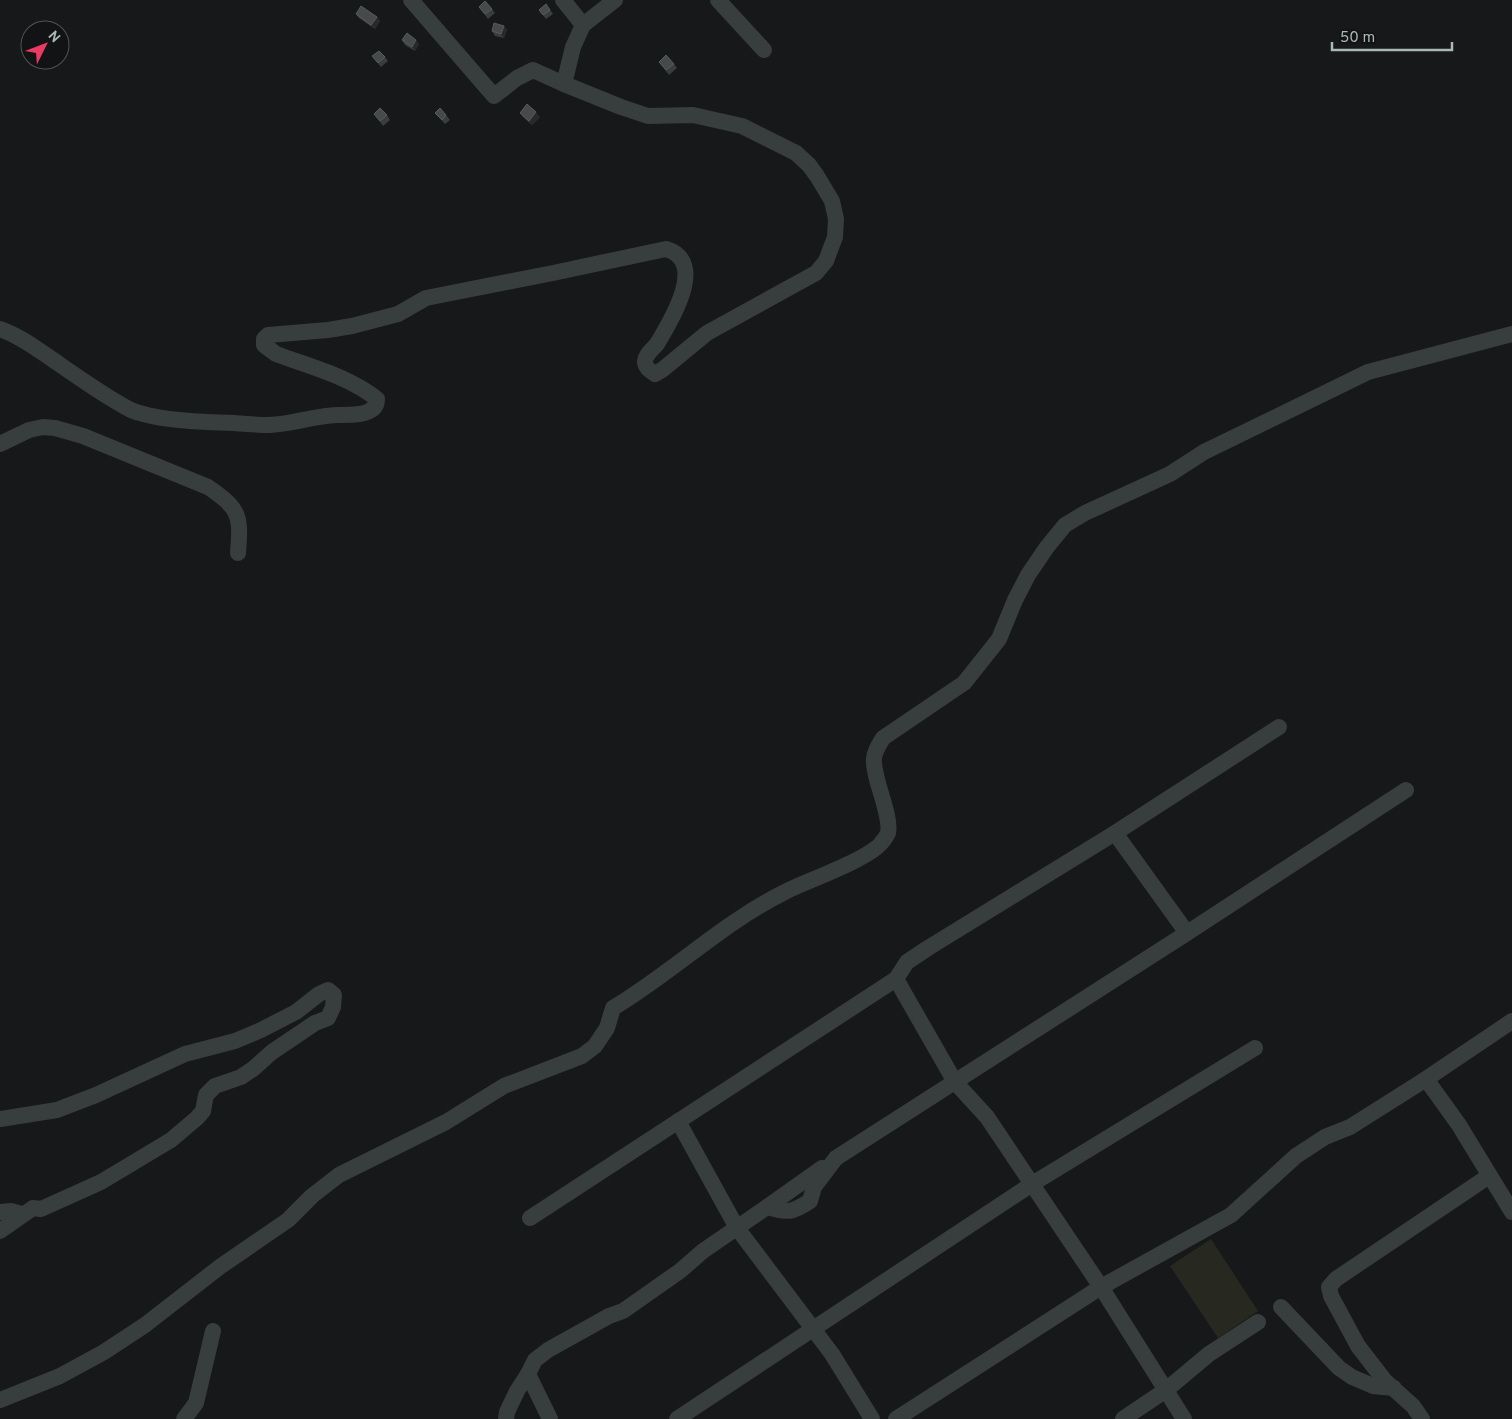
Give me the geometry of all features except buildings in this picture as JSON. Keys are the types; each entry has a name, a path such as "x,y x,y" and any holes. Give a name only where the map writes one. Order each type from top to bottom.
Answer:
{"street":[{"path":"0,329 25,341 107,396 132,410 189,420 268,425 303,421 324,415 364,413 371,411 377,403 377,399 350,380 276,354 264,345 264,339 268,335 352,326 398,314 426,298 666,249 674,251 681,257 685,265 685,284 680,301 657,344 646,358 645,364 649,371 655,374 708,333 799,284 816,272 826,261 835,237 835,211 826,190 817,176 796,154 742,126 693,115 648,116 621,107 533,70 517,78 494,96 411,0"},
{"path":"562,0 583,26"},
{"path":"564,84 573,47 583,26 615,0"},
{"path":"718,0 764,50"},
{"path":"0,1400 60,1376 104,1352 145,1326 221,1266 288,1220 312,1196 339,1175 446,1122 504,1086 582,1056 595,1046 607,1028 612,1008 640,992 718,932 784,892 868,854 881,844 888,833 874,760 877,748 884,738 964,683 999,639 1015,600 1028,575 1065,525 1085,513 1170,474 1204,452 1368,372 1512,334"},
{"path":"0,444 29,430 43,427 55,428 83,436 208,487 223,497 234,508 238,516 240,529 238,553"},
{"path":"530,1218 896,979 908,962 928,948 1115,833 1279,727"},
{"path":"506,1419 507,1412 517,1390 535,1360 548,1350 609,1316 623,1311 680,1271 703,1251 767,1207 780,1211 794,1211 810,1201 814,1187 836,1158 1406,790"},
{"path":"1115,833 1187,933"},
{"path":"896,979 955,1082 987,1116 1101,1287 1184,1419"},
{"path":"0,1120 56,1110 96,1095 185,1054 214,1048 261,1030 296,1012 319,994 328,990 334,994 333,1007 328,1018 315,1024 272,1052 241,1077 215,1086 206,1095 203,1111 171,1140 101,1182 41,1209 33,1208 0,1231"},
{"path":"896,1419 1101,1287 1231,1215 1296,1156 1326,1137 1350,1127 1512,1021"},
{"path":"677,1419 1032,1184 1255,1048"},
{"path":"1426,1079 1459,1125 1512,1212"},
{"path":"678,1121 737,1228 832,1354 872,1419"},
{"path":"1422,1419 1413,1406 1385,1381 1358,1346 1331,1296 1329,1287 1336,1280 1489,1176"},
{"path":"0,1212 12,1211 22,1214"},
{"path":"1281,1307 1339,1368 1352,1377 1374,1386 1394,1388"},
{"path":"1123,1419 1166,1390 1209,1354 1258,1322"},
{"path":"184,1419 196,1403 213,1331"},
{"path":"528,1374 550,1419"}],"shaded area":[{"path":"1211,1239 1258,1311 1218,1338 1170,1266"}]}
